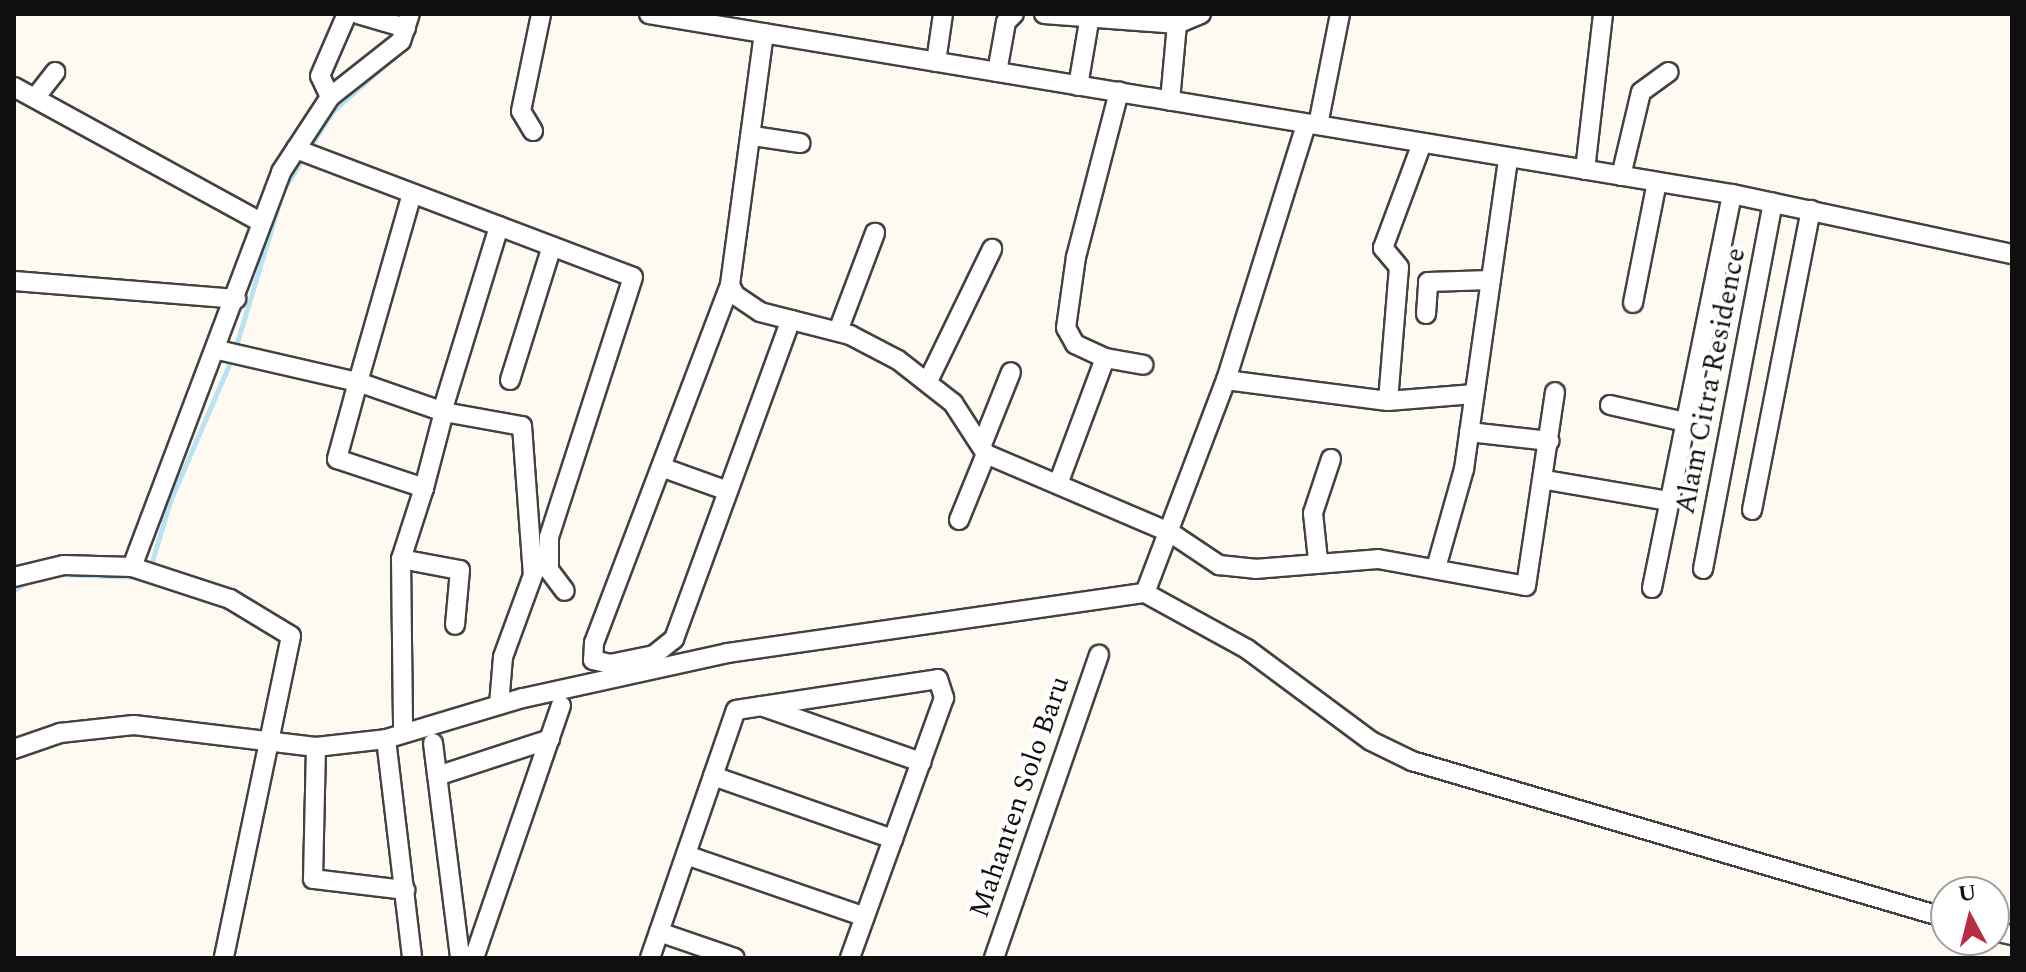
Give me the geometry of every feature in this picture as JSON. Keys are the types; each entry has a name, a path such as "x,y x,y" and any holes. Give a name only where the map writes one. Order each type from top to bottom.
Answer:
{"street":[{"path":"330,97 320,76 347,14"},
{"path":"145,569 228,353 236,299 261,222 330,97 389,53 408,21 358,14"},
{"path":"533,131 521,111 541,14"},
{"path":"649,14 756,26 936,62 1732,194 2012,254"},
{"path":"936,62 943,14"},
{"path":"997,72 1006,22 1014,14"},
{"path":"1044,14 1177,24 1190,24 1201,14"},
{"path":"1145,593 1171,533 1226,380 1312,124 1340,14"},
{"path":"1585,170 1603,14"},
{"path":"1078,86 1090,16"},
{"path":"1170,101 1177,24"},
{"path":"756,26 753,136 730,285 594,643 593,660 599,663 669,647 791,320"},
{"path":"35,98 55,72"},
{"path":"1621,176 1637,99 1648,82 1669,72"},
{"path":"14,87 261,222"},
{"path":"1119,92 1076,257 1066,328 1075,344 1105,358 1143,365"},
{"path":"753,136 800,143"},
{"path":"1388,401 1399,285 1398,263 1383,248 1422,143"},
{"path":"301,152 633,277 549,537 549,570 565,591"},
{"path":"1436,568 1469,432 1508,158"},
{"path":"1633,303 1657,182"},
{"path":"412,194 337,459 424,488"},
{"path":"1652,588 1732,194"},
{"name":"Alam Citra Residence","path":"1703,569 1773,203"},
{"path":"1752,510 1811,210"},
{"path":"412,958 395,736 401,559 499,226"},
{"path":"838,331 875,233"},
{"path":"510,380 552,246"},
{"path":"928,381 992,249"},
{"path":"1399,285 1491,280"},
{"path":"14,281 236,299"},
{"path":"1426,314 1428,282"},
{"path":"730,285 744,303 791,320 838,331 928,381 984,448 1171,533 1234,569 1318,560 1378,559 1526,586 1546,480 1555,392"},
{"path":"228,353 359,378 445,407 514,421 523,428 533,575 503,657 499,705"},
{"path":"1058,484 1105,358"},
{"path":"959,520 1011,372"},
{"path":"1226,380 1388,401 1474,394"},
{"path":"1610,405 1685,422"},
{"path":"1469,432 1549,441"},
{"path":"1318,560 1313,513 1331,459"},
{"path":"661,467 728,491"},
{"path":"1546,480 1669,501"},
{"path":"401,559 460,570 455,625"},
{"path":"14,577 64,565 145,569 230,599 290,632 272,742 224,958"},
{"path":"14,749 60,733 134,725 316,747 395,736 499,705 727,653 1145,593 1247,649 1371,741 1412,761 1930,913"},
{"name":"Mahanten Solo Baru","path":"994,958 1099,655"},
{"path":"650,958 736,710 938,679 944,698 850,958"},
{"path":"474,958 561,706"},
{"path":"760,706 921,762"},
{"path":"437,776 550,739"},
{"path":"433,743 460,958"},
{"path":"316,747 313,879 405,890"},
{"path":"713,776 893,839"},
{"path":"686,855 865,917"},
{"path":"659,932 735,958"}],"waterway":[{"path":"235,349 283,190 332,112 398,53"},
{"path":"150,568 170,501 232,358"},
{"path":"55,574 140,577"},
{"path":"14,590 27,582"}]}
